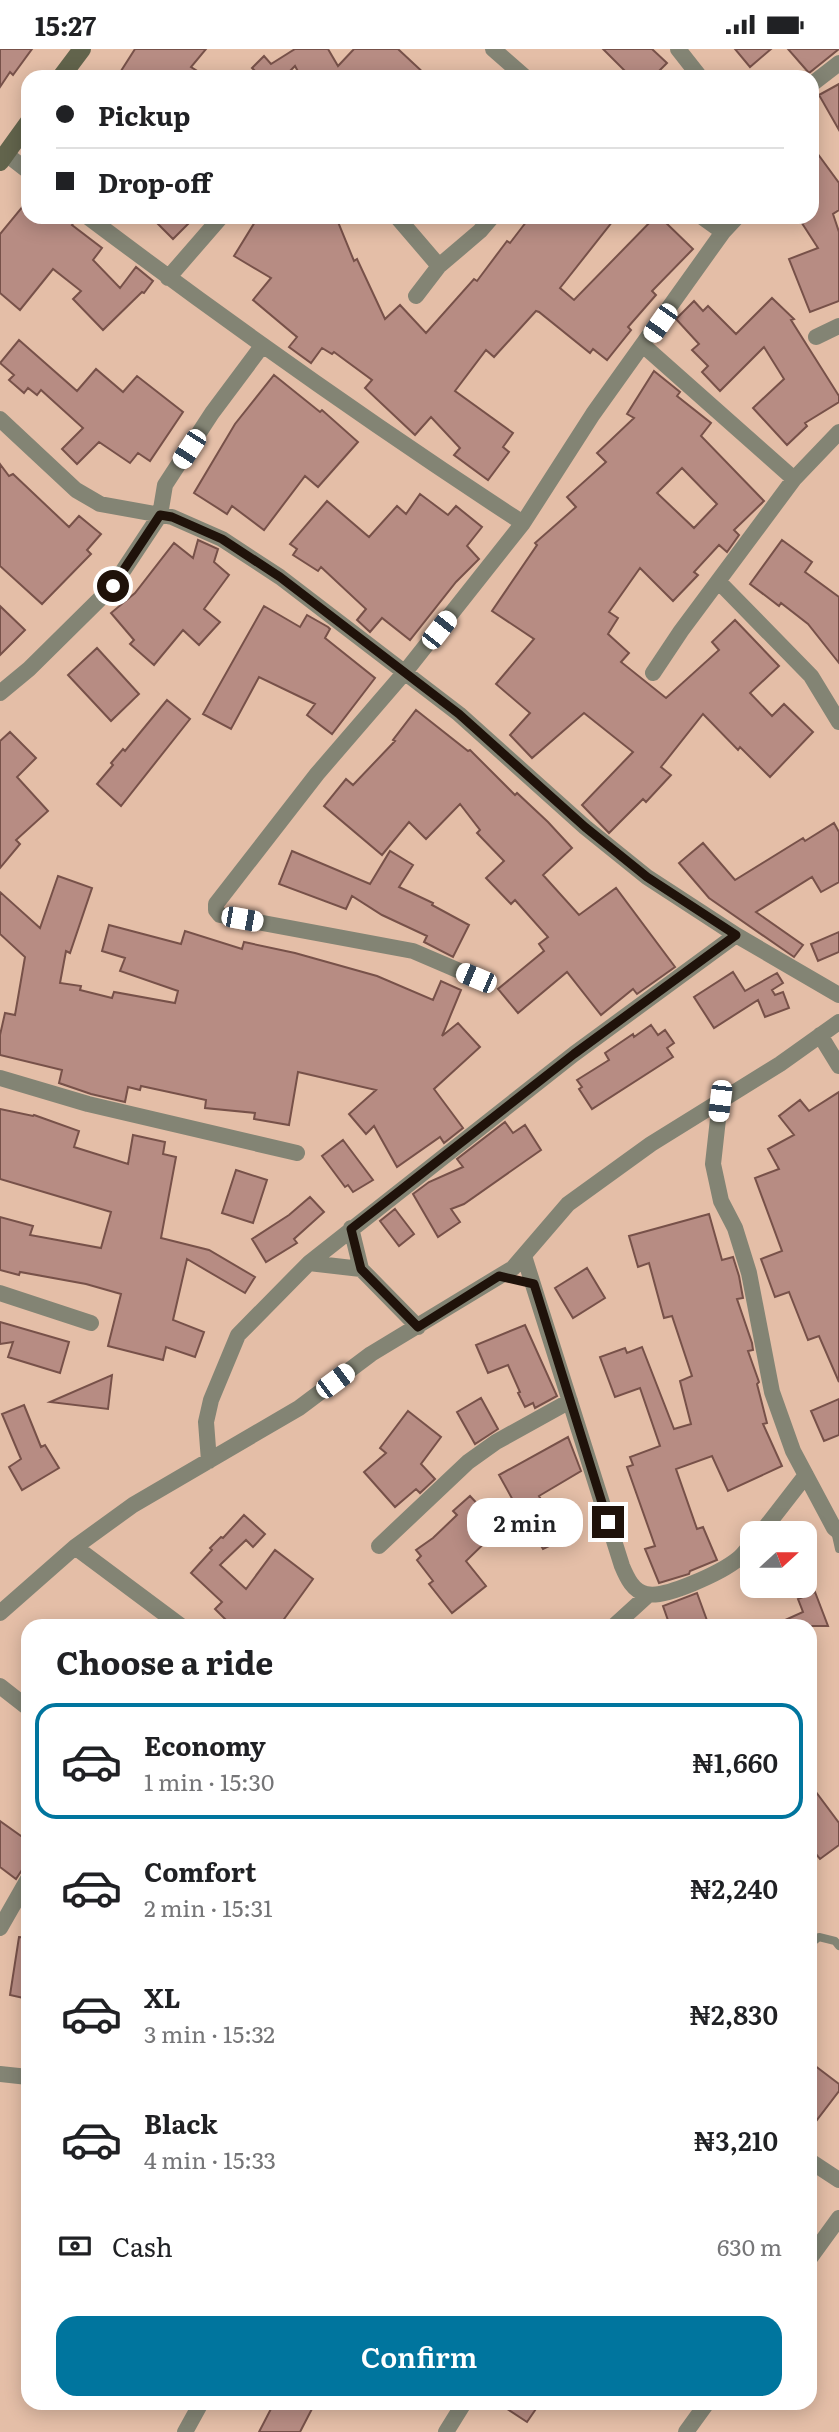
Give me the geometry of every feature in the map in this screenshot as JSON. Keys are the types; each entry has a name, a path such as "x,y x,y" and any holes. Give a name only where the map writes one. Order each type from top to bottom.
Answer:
{"main road":[{"path":"66,70 82,49"},
{"path":"3,158 21,133"}],"street":[{"path":"493,49 517,70"},
{"path":"678,49 694,70"},
{"path":"819,79 839,63"},
{"path":"3,158 21,167"},
{"path":"97,224 393,439 523,523"},
{"path":"168,278 215,224"},
{"path":"403,224 439,266"},
{"path":"416,296 439,266 486,224"},
{"path":"712,224 723,232"},
{"path":"476,978 413,951 220,915 216,904 317,774 405,673 523,523 593,414 730,224"},
{"path":"816,337 839,326"},
{"path":"0,693 29,669 113,586 160,515 165,485 212,412 262,346"},
{"path":"644,346 794,479"},
{"path":"0,419 76,490 100,504 172,517 222,539 280,577 459,714 585,827 647,877 736,935 839,995"},
{"path":"653,673 794,479 839,432"},
{"path":"719,582 811,676 839,722"},
{"path":"209,1461 206,1422 211,1400 238,1335 309,1263 574,1054 736,935"},
{"path":"0,1613 75,1547 133,1505 299,1408 371,1354 513,1268 568,1204 651,1144 780,1063 839,1022"},
{"path":"820,1035 839,1066"},
{"path":"0,1078 88,1104 297,1153"},
{"path":"720,1101 713,1164 721,1201 735,1228 749,1273 772,1392 793,1451 836,1530"},
{"path":"351,1229 361,1269 418,1327"},
{"path":"524,1256 629,1581 638,1591 648,1595 670,1592 728,1566 740,1558"},
{"path":"309,1263 361,1269"},
{"path":"499,1276 534,1284"},
{"path":"0,1293 91,1323"},
{"path":"379,1546 468,1462 496,1442 570,1401"},
{"path":"770,1521 806,1475"},
{"path":"75,1547 172,1619"},
{"path":"622,1619 648,1595"},
{"path":"0,1686 21,1702"},
{"path":"0,1928 21,1891"},
{"path":"0,2074 21,2076"},
{"path":"817,2166 839,2181"},
{"path":"817,2248 839,2218"},
{"path":"185,2432 197,2410"},
{"path":"446,2432 460,2410"},
{"path":"686,2432 702,2410"}],"lane":[{"path":"836,1530 839,1549"},
{"path":"817,1939 835,1941 839,1945"}],"building":[{"path":"0,49 32,49 13,75 10,72 0,87"},
{"path":"135,49 206,49 191,67 196,70 122,70"},
{"path":"295,49 328,49 338,66 354,49 398,49 420,70 297,70 295,66 291,70 252,68 264,56 271,64"},
{"path":"603,49 652,49 667,63 660,70 624,70"},
{"path":"735,49 771,49 750,67"},
{"path":"788,49 839,49 813,70 806,70"},
{"path":"839,84 839,130 819,95"},
{"path":"819,156 839,183 839,210 833,214 839,232 839,301 810,312 789,259 818,248 803,224 819,224"},
{"path":"21,208 21,224 73,224 102,248 93,260 120,288 136,267 153,281 144,293 103,330 73,299 81,291 53,269 20,310 0,293 0,234"},
{"path":"158,224 188,224 173,239"},
{"path":"254,224 339,224 354,261 357,259 385,319 400,305 426,333 474,279 477,281 507,241 510,243 525,224 610,224 560,288 574,300 648,224 667,224 693,249 652,291 656,295 628,327 631,330 607,360 593,349 590,353 536,311 494,357 486,350 455,391 513,433 503,447 509,452 488,480 454,455 460,448 431,417 415,435 365,388 372,380 334,352 332,354 322,348 311,363 289,347 297,337 253,300 271,278 234,256"},
{"path":"772,298 794,319 791,320 839,396 839,402 805,423 807,426 787,445 753,408 784,379 764,347 720,391 702,372 708,366 692,350 699,344 676,319 694,301 703,311 708,306 736,334"},
{"path":"19,340 77,391 96,369 123,392 137,376 183,412 150,461 138,453 130,463 99,442 77,464 62,449 83,428 41,390 37,395 28,388 24,393 9,380 14,375 0,363"},
{"path":"654,371 680,392 677,396 711,423 701,436 764,501 734,530 739,535 727,552 719,545 694,572 698,575 673,601 640,568 609,612 618,618 608,634 629,653 621,662 666,698 719,650 712,642 735,620 779,666 750,693 772,716 784,704 813,732 770,777 740,747 738,750 703,714 661,767 671,775 646,802 643,799 609,833 582,805 633,752 584,713 532,758 510,735 530,713 496,684 534,639 492,611 537,545 535,543 576,507 567,497 606,462 597,453 634,418 627,414","holes":["682,468 717,504 694,528 657,493"]},
{"path":"274,375 320,412 322,410 358,442 318,487 305,476 264,530 232,506 227,514 194,493 235,424"},
{"path":"0,464 9,476 13,474 69,527 79,516 101,534 87,550 91,554 42,604 0,566"},
{"path":"420,494 448,515 456,506 482,527 467,546 479,559 456,582 410,640 382,618 370,632 357,620 366,609 321,567 318,571 293,555 297,549 290,544 327,501 369,537 397,506 406,514"},
{"path":"198,540 218,549 214,562 229,575 204,609 220,622 199,645 183,630 154,665 130,644 134,640 111,613 135,593 174,543 193,558"},
{"path":"782,540 812,562 805,572 839,597 839,663 808,624 750,584"},
{"path":"0,606 25,630 0,655"},
{"path":"264,606 300,627 307,615 328,627 330,629 325,638 375,678 332,734 307,715 315,704 259,677 231,729 203,714"},
{"path":"97,648 139,694 111,721 68,675"},
{"path":"167,700 190,719 121,806 97,784 113,765 111,763 123,749 125,751"},
{"path":"416,710 470,750 515,795 517,793 548,822 572,848 543,875 579,915 616,888 675,967 637,994 633,989 601,1015 567,972 518,1013 498,989 544,951 539,944 548,937 515,900 511,904 486,878 504,861 477,833 480,830 460,804 426,839 409,822 382,855 324,806 346,779 353,785 395,741 393,740"},
{"path":"10,732 36,758 17,777 48,811 16,840 20,844 0,868 0,741"},
{"path":"834,823 839,832 839,882 821,892 812,877 756,912 803,945 794,957 709,898 679,863 703,843 735,880 803,838 805,841"},
{"path":"292,851 370,884 390,851 413,865 399,887 433,903 432,905 469,925 453,957 424,942 427,936 382,915 352,896 346,909 279,884"},
{"path":"58,876 92,888 70,953 66,951 60,983 81,986 80,990 112,998 114,992 175,1003 178,991 120,971 125,958 102,951 109,925 181,944 185,931 242,949 244,942 295,953 377,976 433,1000 441,981 461,990 442,1036 458,1023 480,1047 434,1089 463,1128 444,1143 440,1137 397,1167 374,1126 366,1134 349,1114 376,1090 298,1072 289,1125 254,1119 255,1113 205,1108 206,1100 141,1086 140,1090 128,1087 125,1102 91,1094 59,1083 62,1070 0,1055 0,1035 5,1013 15,1015 25,957 0,934 0,892 40,928"},
{"path":"839,932 839,952 818,961 811,944"},
{"path":"733,972 745,991 777,973 783,983 772,990 775,995 783,992 789,1008 765,1017 758,1000 714,1028 694,997"},
{"path":"651,1025 658,1035 665,1030 674,1043 667,1048 673,1057 592,1109 579,1089 582,1087 577,1080 609,1060 605,1053"},
{"path":"839,1092 839,1382 819,1336 808,1340 789,1292 775,1297 761,1259 782,1251 755,1178 779,1169 768,1149 794,1135 779,1116 800,1100 809,1111"},
{"path":"0,1109 34,1115 79,1131 74,1147 128,1164 133,1135 165,1142 163,1154 176,1157 161,1238 209,1250 255,1277 245,1293 187,1259 173,1320 204,1332 195,1357 166,1347 163,1360 108,1346 121,1294 86,1284 0,1270 0,1217 33,1226 30,1235 101,1248 111,1212 0,1179"},
{"path":"505,1122 513,1133 525,1125 541,1150 464,1204 451,1209 460,1222 438,1237 413,1194 429,1182 463,1167 457,1159"},
{"path":"343,1140 373,1180 353,1192 348,1185 345,1187 322,1156"},
{"path":"236,1170 267,1180 253,1223 222,1213"},
{"path":"310,1197 324,1212 294,1239 297,1243 266,1262 252,1239 289,1215"},
{"path":"395,1209 414,1234 399,1246 380,1221"},
{"path":"709,1214 722,1260 733,1257 739,1276 743,1298 737,1299 752,1343 753,1350 748,1351 759,1382 757,1384 767,1423 763,1424 782,1466 728,1491 712,1456 676,1469 697,1529 703,1527 717,1560 690,1571 689,1574 659,1583 645,1549 655,1546 627,1467 633,1465 630,1457 660,1446 640,1388 615,1397 600,1357 625,1348 627,1353 642,1347 674,1429 691,1424 680,1381 692,1376 672,1316 664,1318 649,1263 638,1267 629,1236"},
{"path":"587,1268 605,1298 573,1318 555,1288"},
{"path":"0,1322 69,1342 60,1373 8,1357 13,1342 0,1344"},
{"path":"525,1325 557,1396 535,1408 533,1403 525,1407 508,1365 488,1373 476,1345"},
{"path":"112,1375 108,1409 50,1402"},
{"path":"481,1398 498,1429 475,1444 457,1412"},
{"path":"839,1399 839,1435 824,1441 811,1411"},
{"path":"24,1405 41,1447 45,1445 59,1468 22,1490 9,1467 21,1459 2,1414"},
{"path":"408,1411 441,1437 421,1464 435,1479 420,1493 416,1489 395,1507 364,1472 386,1453 380,1448"},
{"path":"568,1437 581,1471 539,1496 553,1520 555,1519 564,1539 543,1549 539,1542 536,1543 521,1508 519,1511 499,1475"},
{"path":"470,1496 500,1528 466,1561 486,1586 452,1613 429,1584 433,1581 417,1560 421,1556 416,1550 457,1515 453,1511"},
{"path":"244,1515 265,1534 253,1547 246,1540 220,1565 246,1589 275,1550 313,1579 284,1619 225,1619 215,1609 222,1602 191,1573 212,1550 210,1548"},
{"path":"697,1593 706,1619 668,1619 663,1606"},
{"path":"817,1597 828,1626 817,1626 817,1619 788,1619 803,1612 798,1599"},
{"path":"817,1793 839,1823 839,1845 820,1859 817,1855"},
{"path":"0,1821 21,1836 21,1872 16,1879 0,1867"},
{"path":"19,1937 21,1937 21,1997 10,1995"},
{"path":"817,2067 839,2084 839,2091 817,2120"},
{"path":"270,2410 311,2410 300,2432 259,2432"},
{"path":"509,2410 535,2410 527,2422"}],"route":[{"path":"113,586 160,515 172,517 222,539 280,577 459,714 585,827 647,877 736,935 574,1054 351,1229 361,1269 418,1327 499,1276 534,1284 608,1522"}]}
